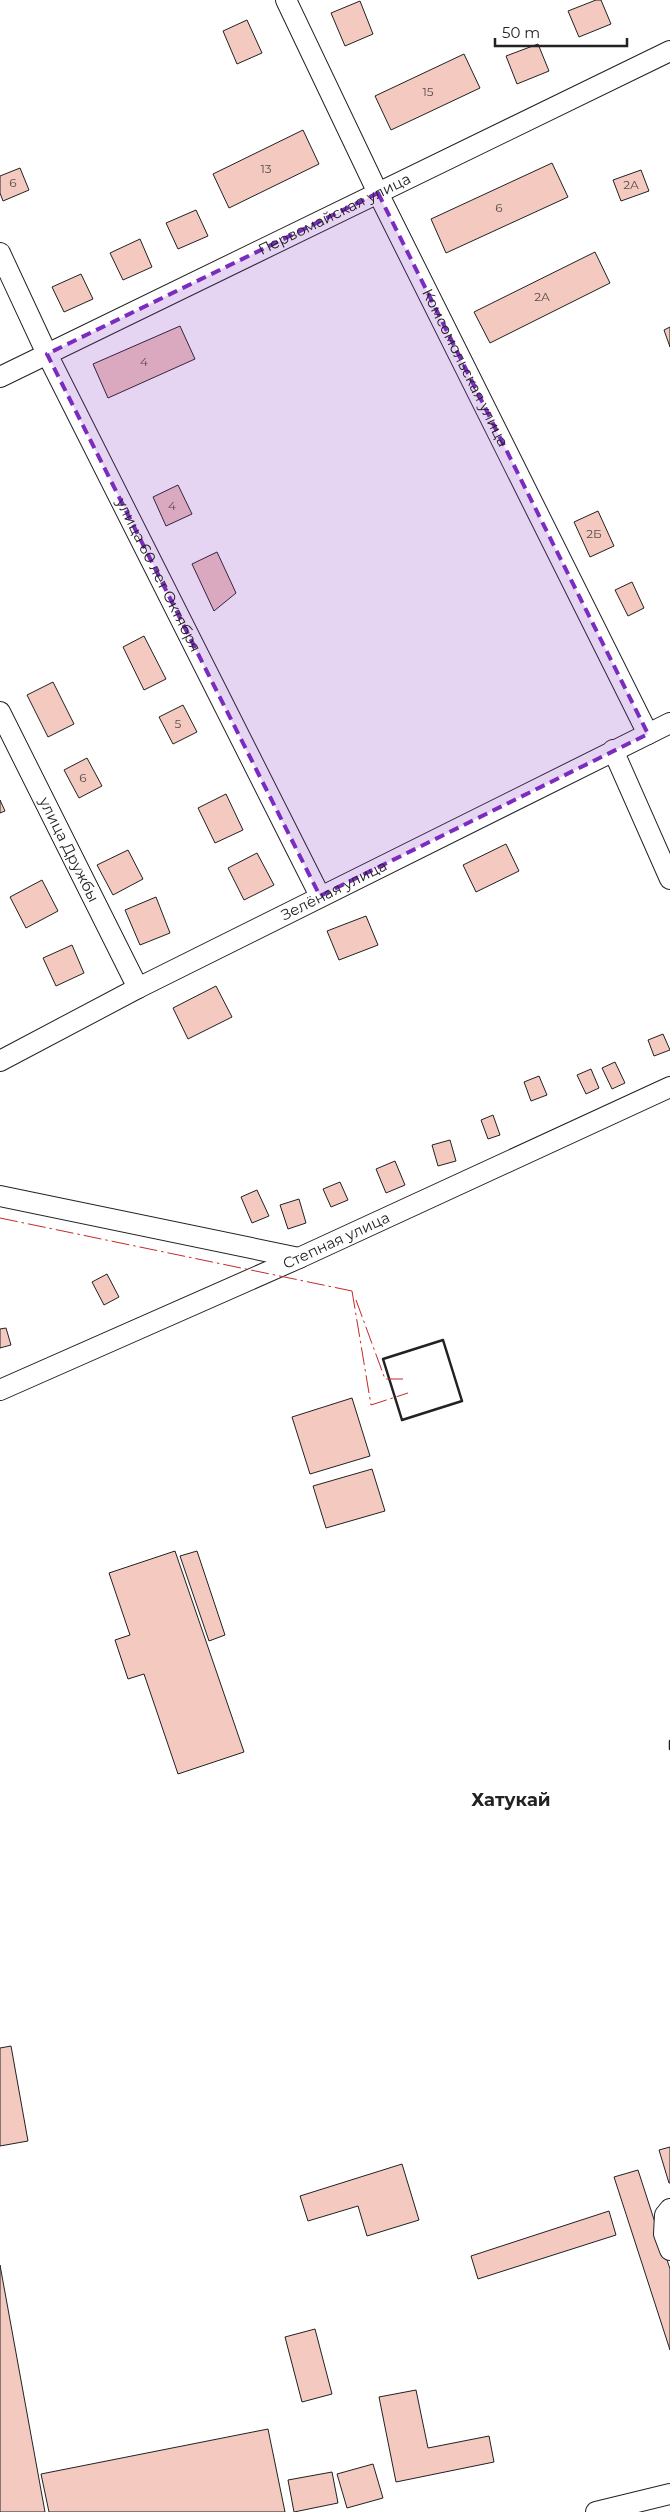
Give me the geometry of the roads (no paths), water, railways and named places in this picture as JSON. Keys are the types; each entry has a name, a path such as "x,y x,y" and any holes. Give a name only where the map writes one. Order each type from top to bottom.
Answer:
{"street":[{"name":"Комсомольская улица","path":"286,0 378,193 648,734"},
{"name":"Первомайская улица","path":"0,377 670,51"},
{"name":"улица 60 лет Октября","path":"0,253 48,354 320,896"},
{"name":"улица Дружбы","path":"0,712 138,988"},
{"name":"Зелёная улица","path":"0,1060 320,896 670,723"},
{"path":"613,750 670,879"},
{"name":"Степная улица","path":"0,1390 299,1258 670,1088"},
{"path":"0,1196 299,1258"},
{"path":"670,2209 665,2215 664,2234 670,2250"},
{"path":"596,2512 670,2494"}],"district":[{"name":"Хатукай","path":"511,1800"}]}
